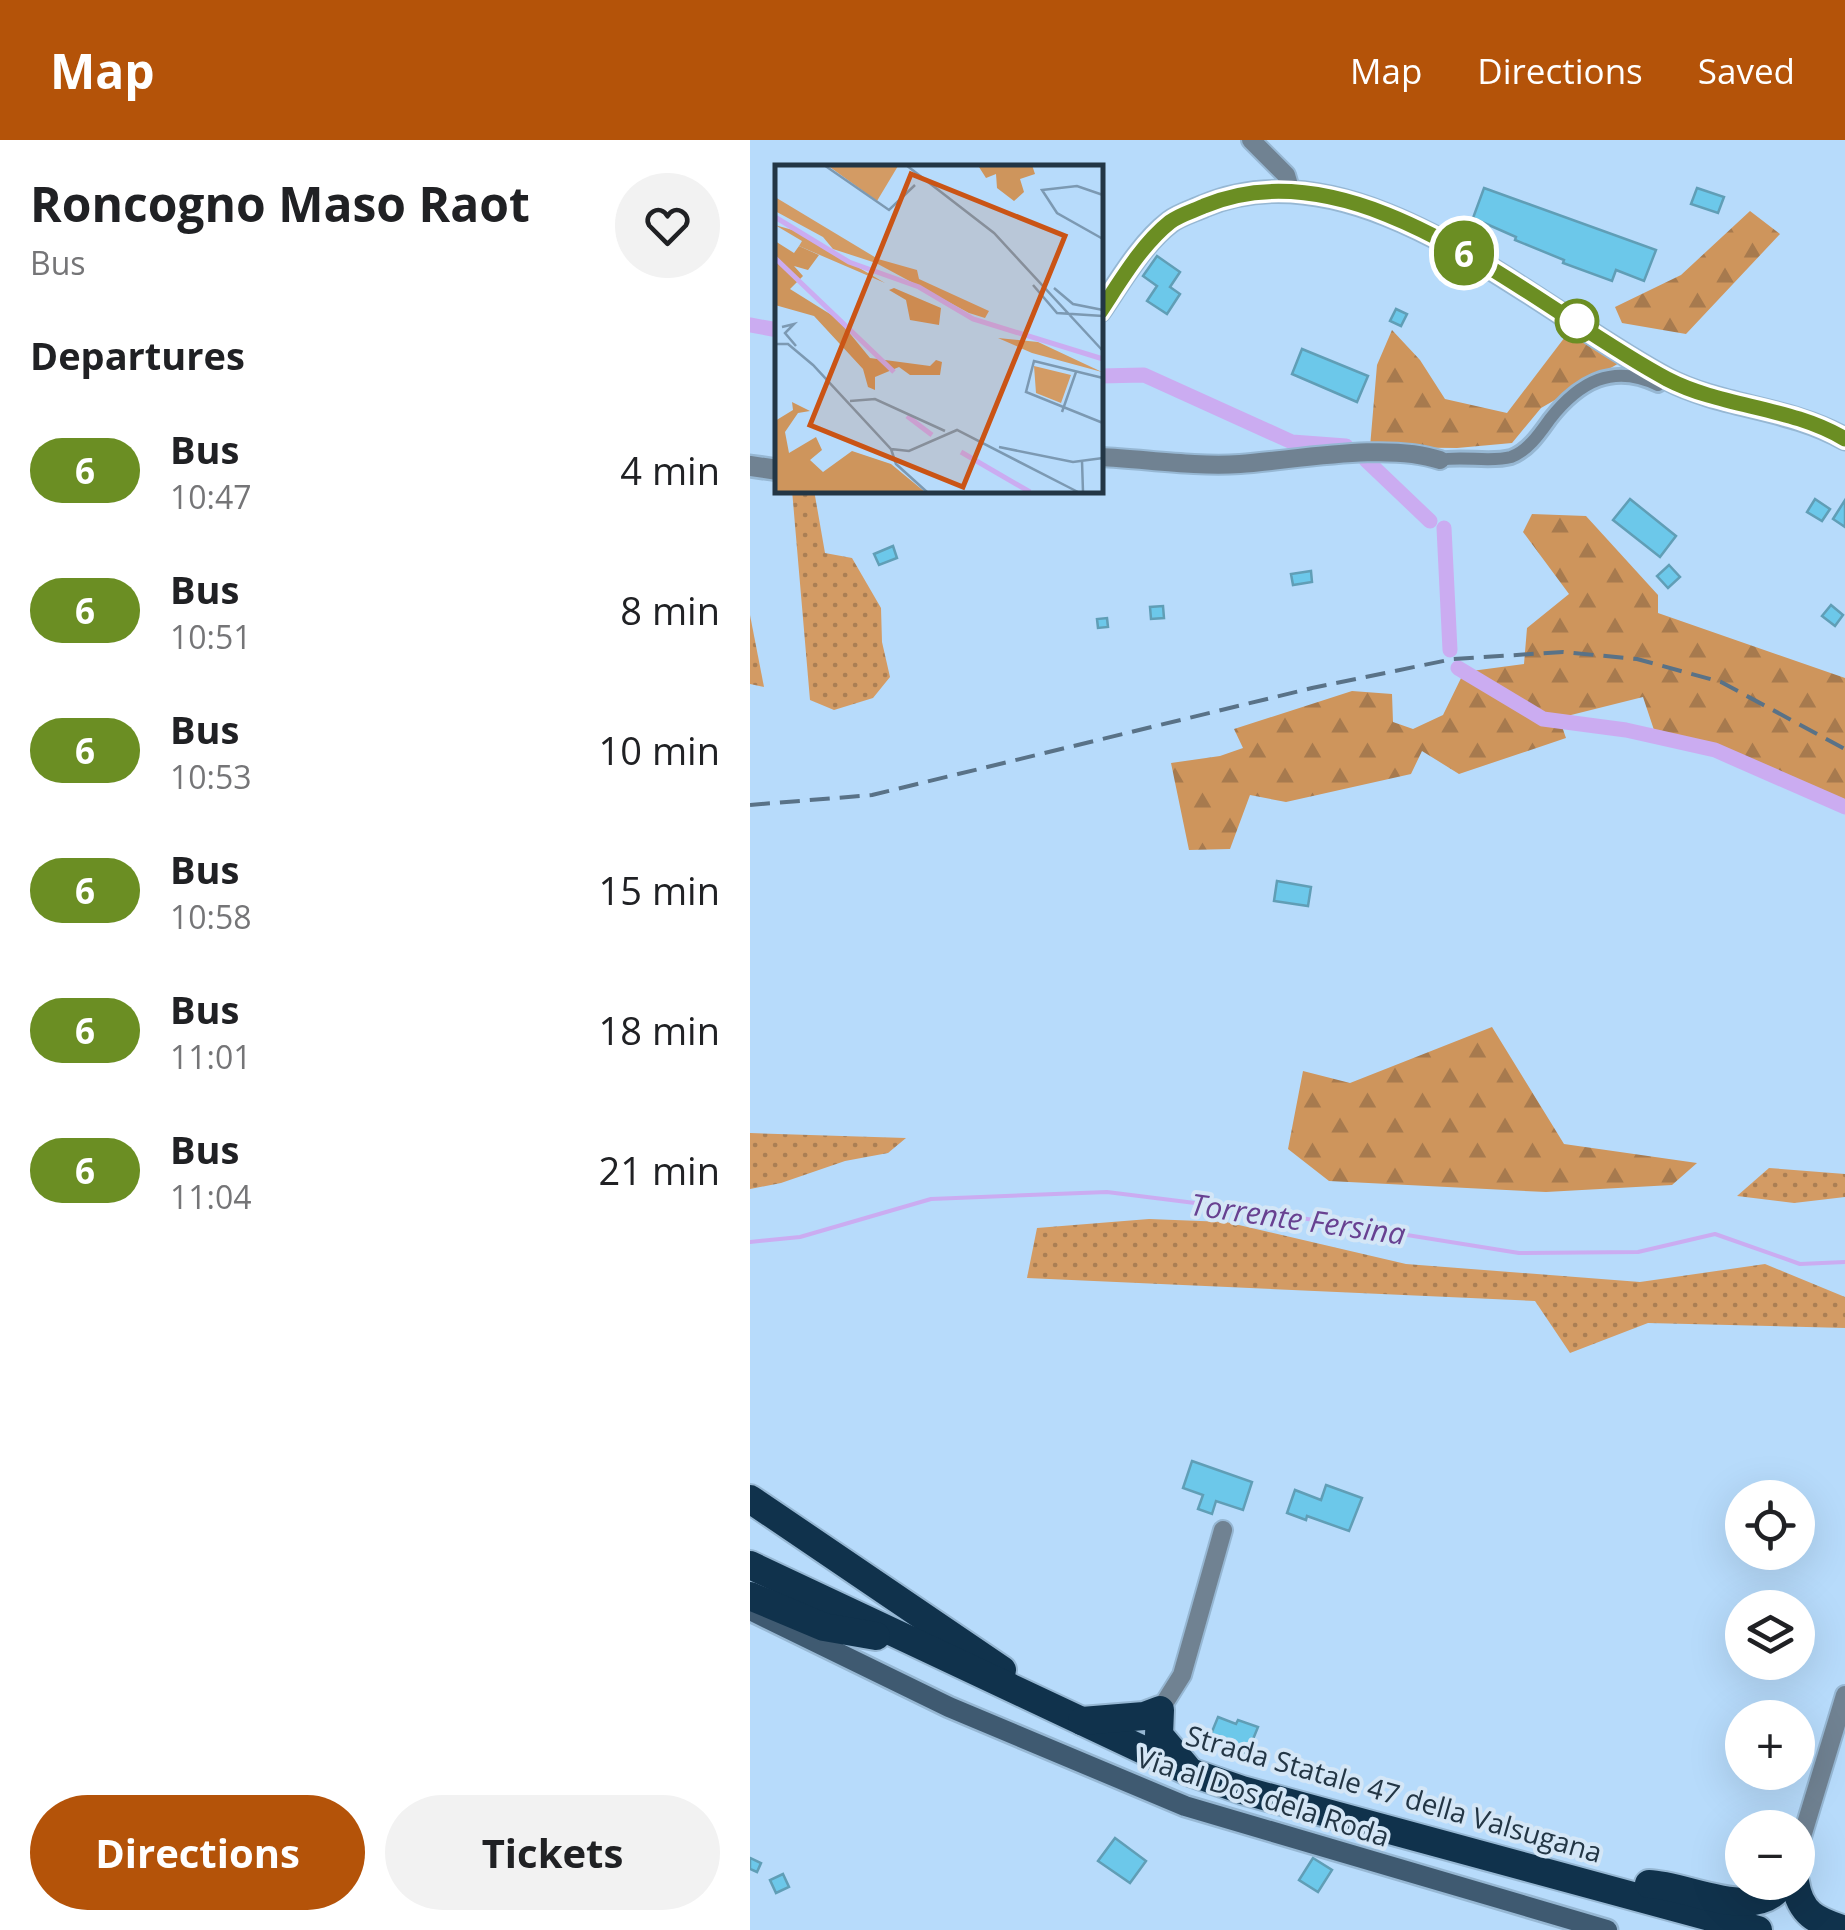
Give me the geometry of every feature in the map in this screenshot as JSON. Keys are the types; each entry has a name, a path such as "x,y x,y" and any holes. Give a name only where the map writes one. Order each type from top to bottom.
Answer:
{"highway":[{"path":"750,1499 1075,1720 1144,1716 1160,1710 1160,1735 1190,1772"},
{"name":"Strada Statale 47 della Valsugana","path":"750,1565 1190,1772 1242,1790 1758,1930"},
{"name":"Strada Statale 47 della Valsugana","path":"750,1578 1092,1740 1224,1796 1710,1930"},
{"path":"750,1596 824,1628 876,1636"},
{"path":"1584,1883 1658,1884 1725,1899"},
{"path":"1728,1900 1746,1904 1759,1900"},
{"path":"1800,1900 1804,1910 1818,1922 1845,1930"}],"main road":[{"name":"Via al Dos dela Roda","path":"750,1610 1058,1755 1185,1806 1607,1930"}],"street":[{"path":"1251,140 1286,175 1291,192"},
{"path":"1102,309 1133,264 1170,221 1219,199 1254,191 1342,196 1393,214 1488,266 1667,379 1712,397 1776,410 1845,440"},
{"path":"1102,456 1235,464 1329,454 1423,454 1440,460 1456,456 1510,456 1532,442 1560,407 1594,378 1616,374 1641,376 1658,385"},
{"path":"750,466 775,470"},
{"path":"1160,1710 1182,1675 1223,1530"},
{"path":"1810,1810 1845,1695"}],"shaded area":[{"path":"792,492 814,492 825,553 852,558 881,608 882,642 890,677 873,698 834,710 810,700"},
{"path":"750,615 764,687 750,684"},
{"path":"750,1133 906,1138 888,1153 845,1161 781,1183 750,1189"},
{"path":"1769,1168 1845,1174 1845,1197 1794,1203 1737,1196"},
{"path":"1149,1219 1226,1222 1406,1264 1640,1282 1765,1264 1845,1297 1845,1328 1648,1323 1570,1353 1535,1301 1027,1278 1037,1228"}],"green space":[{"path":"1750,211 1780,234 1686,334 1622,323 1615,307 1681,275"},
{"path":"1392,330 1420,360 1445,399 1507,413 1568,333 1621,362 1541,408 1512,443 1457,448 1370,447 1377,365"},
{"path":"1532,514 1586,516 1658,595 1658,613 1845,678 1845,810 1727,749 1655,733 1643,697 1559,718 1566,738 1459,774 1422,751 1411,774 1286,802 1250,795 1230,849 1189,850 1171,763 1220,756 1243,748 1234,729 1352,691 1392,694 1393,722 1413,729 1443,715 1464,672 1524,664 1527,628 1569,594 1523,532"},
{"path":"1492,1027 1564,1144 1697,1163 1672,1185 1546,1192 1329,1181 1288,1149 1303,1071 1350,1083"}],"building":[{"path":"1484,188 1656,250 1644,281 1616,270 1612,281 1563,263 1564,260 1473,218"},
{"path":"1697,188 1724,197 1718,213 1691,204"},
{"path":"1157,256 1180,272 1170,287 1180,294 1167,314 1147,301 1157,286 1143,276"},
{"path":"1396,309 1407,314 1401,326 1390,321"},
{"path":"1302,349 1368,376 1357,402 1292,374"},
{"path":"1630,499 1676,536 1660,557 1613,520"},
{"path":"1815,499 1830,509 1822,521 1807,512"},
{"path":"1845,500 1845,527 1833,519"},
{"path":"893,546 897,558 879,565 874,554"},
{"path":"1669,565 1680,577 1668,588 1657,576"},
{"path":"1311,571 1312,582 1293,585 1291,574"},
{"path":"1831,605 1843,615 1835,626 1822,616"},
{"path":"1163,606 1164,618 1151,619 1150,607"},
{"path":"1107,618 1108,627 1098,628 1097,619"},
{"path":"1277,881 1311,887 1308,906 1274,901"},
{"path":"1192,1461 1252,1482 1243,1510 1216,1501 1212,1514 1198,1509 1203,1495 1183,1488"},
{"path":"1326,1485 1362,1498 1349,1531 1287,1513 1295,1490 1321,1500"},
{"path":"1218,1717 1258,1727 1247,1754 1209,1739"},
{"path":"1115,1838 1146,1861 1130,1883 1098,1861"},
{"path":"750,1858 761,1863 757,1872 750,1869"},
{"path":"1313,1858 1332,1870 1318,1892 1299,1880"},
{"path":"783,1874 789,1887 776,1893 770,1880"}],"waterway":[{"path":"750,325 775,329"},
{"path":"1102,376 1144,375 1292,442 1346,446"},
{"path":"1366,460 1430,521"},
{"path":"1444,528 1450,650"},
{"path":"1458,668 1543,719 1626,730 1715,750 1845,807"},
{"name":"Torrente Fersina","path":"750,1242 800,1237 931,1199 1107,1192 1251,1210 1519,1253 1638,1252 1715,1234 1800,1264 1845,1262"}],"railway":[{"path":"750,805 872,795 1312,688 1453,659 1563,652 1637,659 1721,682 1845,749"}],"bus line":[{"name":"6","path":"1102,309 1133,264 1170,221 1219,199 1254,191 1342,196 1393,214 1488,266 1667,379 1712,397 1776,410 1845,439"}]}
